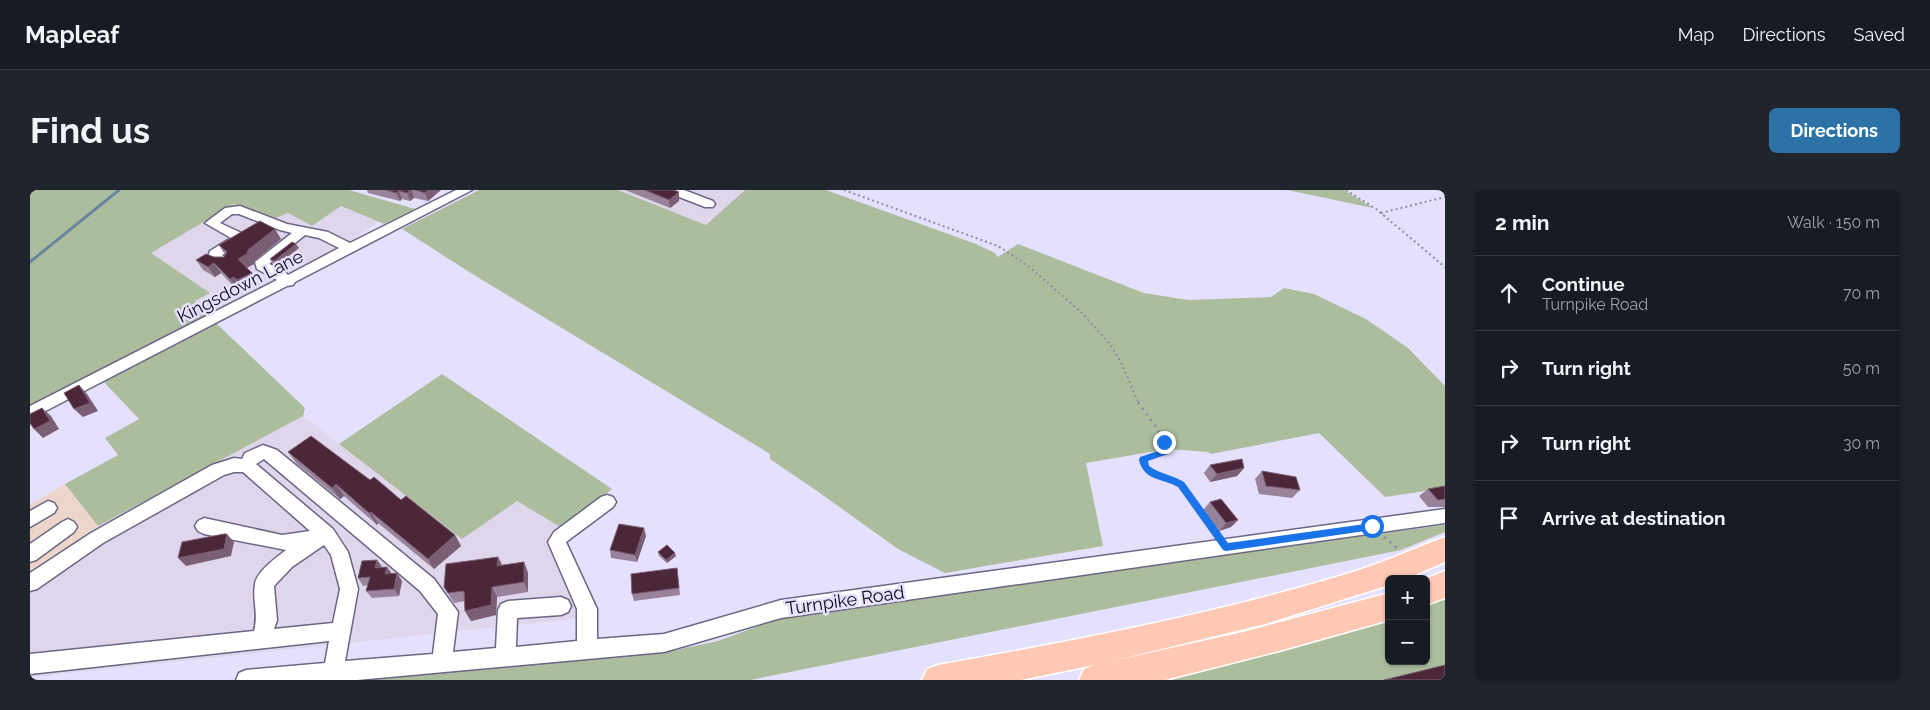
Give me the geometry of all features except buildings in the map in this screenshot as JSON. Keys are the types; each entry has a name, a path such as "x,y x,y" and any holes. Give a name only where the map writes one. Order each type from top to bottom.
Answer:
{"highway":[{"path":"938,680 1089,652 1217,623 1367,580 1415,564 1445,549"},
{"path":"1430,590 1445,584"},
{"path":"1095,680 1188,660 1317,628 1385,607"}],"street":[{"name":"Kingsdown Lane","path":"30,414 466,190"},
{"path":"673,190 709,204"},
{"path":"225,263 215,258 215,254 242,238 210,223 229,211 236,210 280,230 302,230 330,237 351,249"},
{"path":"288,282 278,273 262,266 262,262 284,247 302,230"},
{"path":"247,466 250,458 263,452 271,455 427,585 448,612 442,663"},
{"path":"30,583 97,538 218,470 234,465 247,466 327,534 339,552 349,589 333,672"},
{"path":"587,650 587,609 557,542 560,537 607,502"},
{"path":"30,520 48,508"},
{"name":"Turnpike Road","path":"246,680 664,643 782,609 1445,516"},
{"path":"204,526 282,543 327,534"},
{"path":"30,554 68,527"},
{"path":"261,639 267,620 264,584 282,564 327,534"},
{"path":"505,657 508,610 561,606"},
{"path":"30,664 341,631"}],"lane":[{"path":"694,198 704,190"}],"path":[{"path":"844,190 998,246 1016,256 1078,310 1113,347 1138,402 1164,442 1165,452 1143,460 1145,468 1154,474 1172,479 1181,484 1226,547"},
{"path":"1346,190 1382,213 1445,267"},
{"path":"1382,213 1445,197"}],"shaded area":[{"path":"618,190 745,190 706,225"},
{"path":"234,204 274,219 288,213 312,226 341,206 378,222 334,253 210,317 195,301 210,294 151,253"},
{"path":"303,416 462,539 517,501 562,528 548,538 572,581 583,618 30,677 30,573 98,526"},
{"path":"65,484 98,526 30,573 30,505"}],"green space":[{"path":"30,190 349,190 415,209 384,224 341,206 312,226 288,213 274,219 234,204 151,253 210,293 195,301 210,317 30,408"},
{"path":"479,190 618,190 706,225 745,190 826,190 976,244 995,253 998,257 1018,244 1144,293 1188,300 1271,297 1284,288 1314,294 1366,319 1408,348 1445,386 1445,488 1385,497 1319,433 1211,454 1208,452 1168,449 1086,463 1103,546 945,573 898,549 770,459 770,454 474,275 402,229"},
{"path":"1287,190 1344,190 1373,208"},
{"path":"216,323 305,408 303,416 98,526 65,484 118,455 105,438 139,419 102,380"},
{"path":"442,374 612,489 562,528 517,501 462,539 339,444"},
{"path":"1445,525 1445,532 1401,550 750,680 367,680 661,653 718,641 783,617"},
{"path":"1445,597 1445,671 1406,680 1154,680 1385,619 1385,665 1430,665 1430,603"}],"waterway":[{"path":"30,262 119,190"}],"route":[{"path":"1164,442 1165,452 1143,460 1145,468 1151,473 1178,481 1226,547 1372,526"}]}
